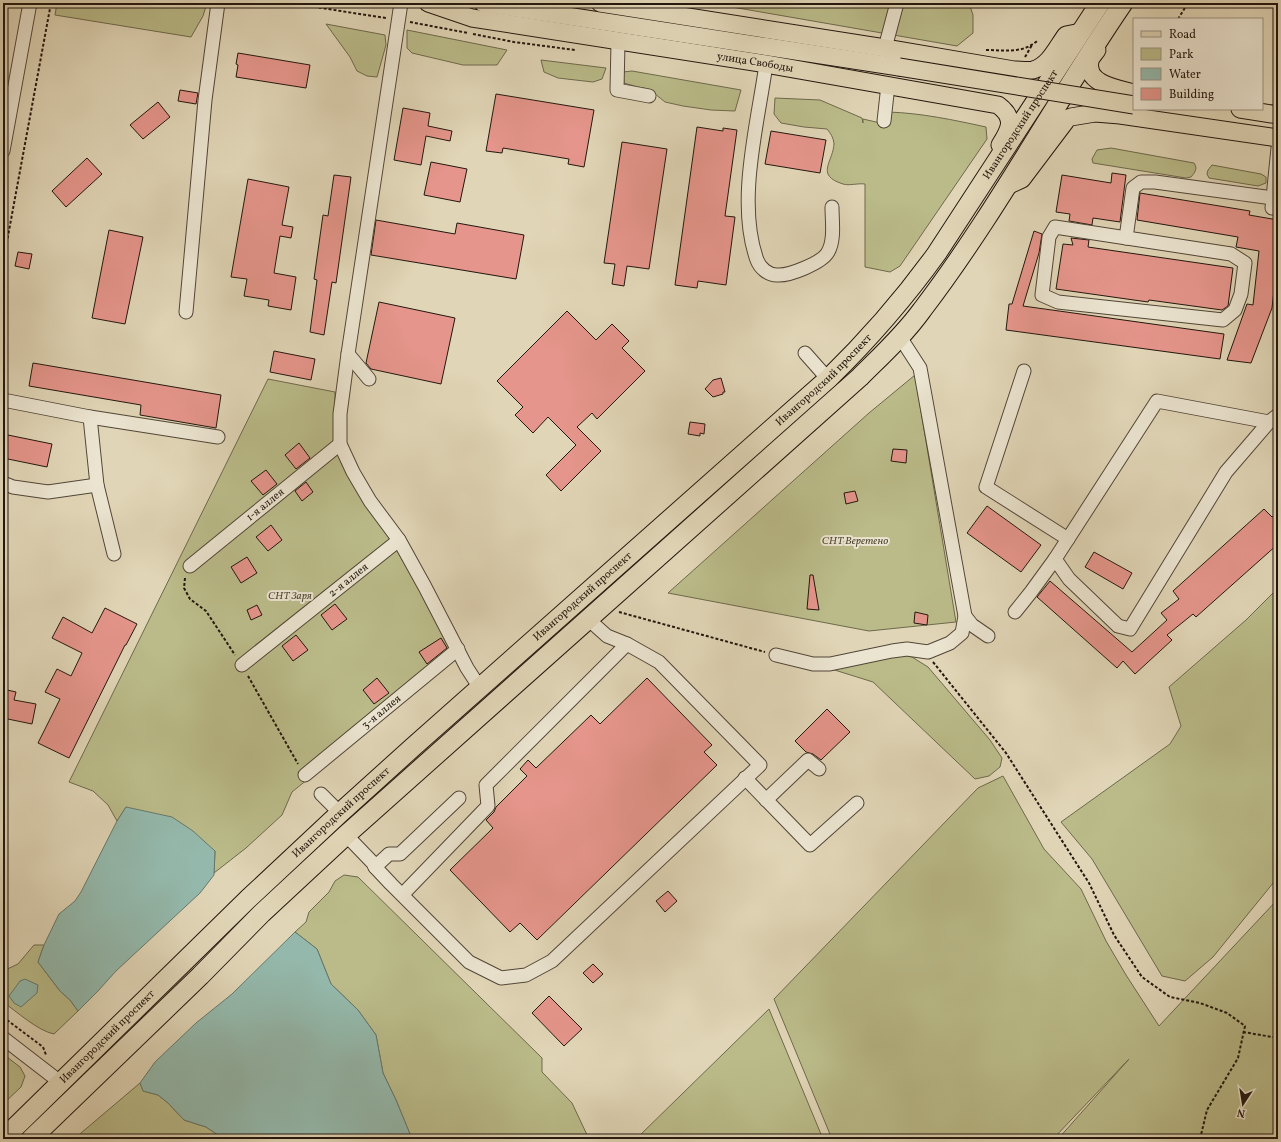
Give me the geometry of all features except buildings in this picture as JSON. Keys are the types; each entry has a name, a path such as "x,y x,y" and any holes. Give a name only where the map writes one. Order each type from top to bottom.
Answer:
{"highway":[{"name":"Ивангородский проспект","path":"3,1139 248,899 340,814 828,379 853,354 914,286 962,216 1081,32 1113,6"},
{"name":"Ивангородский проспект","path":"31,1139 200,976 262,913 346,835 860,377 900,337 921,311 980,227 1113,6"}],"main road":[{"name":"улица Свободы","path":"428,3 472,18 766,64 998,105 1003,108 1008,118 1009,130 985,171 985,181"},
{"name":"улица Свободы","path":"483,3 1133,105"},
{"path":"600,3 622,5 1014,70 1033,70 1040,67 1052,56 1066,35 1081,32"},
{"path":"1113,6 1115,21 1090,60 1090,70 1095,78 1101,82 1118,89 1133,93"},
{"path":"1164,110 1278,127"},
{"path":"1246,110 1278,115"},
{"path":"1006,186 1022,179 1071,116 1095,113 1120,115 1278,138"}],"street":[{"path":"3,151 30,3"},
{"path":"186,312 205,100 218,3"},
{"path":"400,3 348,354 340,414 340,444 353,472 370,501 399,540 425,587 444,626 480,688"},
{"path":"885,48 897,3"},
{"path":"618,42 616,90 649,96"},
{"path":"766,64 748,188 752,245 757,262 766,273 777,276 788,274 818,261 828,253 831,244 832,207"},
{"path":"884,121 888,85"},
{"path":"1126,238 1133,188 1141,182 1169,184 1273,203 1278,148"},
{"path":"1055,227 1126,238 1231,254 1245,263 1241,294 1235,310 1224,320 1058,302 1042,295 1049,237 1055,227"},
{"path":"776,655 813,664 830,664 907,649 928,652 950,644 962,633 965,616 920,368 900,337"},
{"path":"348,354 369,379"},
{"path":"805,354 828,379"},
{"path":"1024,371 986,487 1068,539"},
{"path":"3,400 90,417 218,437"},
{"path":"1015,612 1055,559 1157,401 1274,418"},
{"path":"90,417 97,485 114,554"},
{"path":"1055,559 1069,580 1118,626 1130,629 1226,472 1274,418"},
{"name":"1-я аллея","path":"190,566 340,444"},
{"path":"3,483 13,487 48,492 97,485"},
{"name":"2-я аллея","path":"242,665 399,540"},
{"path":"965,616 972,625 988,636"},
{"path":"346,835 373,863 375,867 469,962 501,978 526,975 552,961 760,765 659,662 627,644 608,636 588,619"},
{"path":"403,894 488,806 486,785 627,644"},
{"name":"3-я аллея","path":"305,775 458,649"},
{"path":"766,800 808,760 819,769"},
{"path":"745,778 810,845 857,803"},
{"path":"321,794 340,814"},
{"path":"375,867 389,854 400,854 459,798"},
{"path":"3,1038 60,1082"}],"path":[{"path":"3,263 51,3"},
{"path":"1179,18 1188,3"},
{"path":"1024,57 1033,44"},
{"path":"618,611 776,655"},
{"path":"928,652 935,664 1006,753 1089,883 1114,935 1142,977 1170,997 1200,1003 1227,1013 1245,1026 1238,1058 1207,1110 1200,1139"},
{"path":"3,1017 43,1047 46,1056"},
{"path":"1243,1032 1278,1038"}],"green space":[{"path":"57,3 207,3 203,16 191,37 55,15"},
{"path":"709,3 969,3 973,15 973,33 957,46"},
{"path":"326,24 385,35 386,45 377,77 367,76 357,71 350,57"},
{"path":"407,30 507,50 497,65 463,65 412,53 407,48"},
{"path":"541,60 606,68 602,79 593,82 558,78 544,72"},
{"path":"632,71 741,90 735,111 711,110 683,106 665,102 649,89 624,83 623,72"},
{"path":"775,98 820,100 862,118 863,123 863,119 889,125 888,112 950,119 986,127 987,139 900,266 890,272 865,267 865,184 845,185 829,176 827,172 834,143 830,132 827,129 781,123 774,114"},
{"path":"1111,148 1194,163 1196,170 1191,177 1186,178 1093,163 1092,159 1097,150"},
{"path":"1212,165 1261,174 1266,177 1266,183 1258,186 1209,178 1207,174"},
{"name":"СНТ Веретено","path":"915,375 956,622 869,631 668,593 869,413"},
{"name":"СНТ Заря","path":"268,379 335,392 335,443 340,458 428,601 458,657 292,792 282,815 246,848 214,873 215,851 126,807 117,821 108,805 93,791 69,782"},
{"path":"1278,588 1278,877 1213,957 1185,981 1162,976 1092,859 1061,822 1170,744 1181,726 1169,687 1246,620"},
{"path":"900,654 912,657 928,667 990,740 1002,758 1000,767 989,776 975,779 873,682 825,667"},
{"path":"1003,776 1044,849 1081,889 1106,941 1159,1026 1278,899 1278,1139 1058,1139 1129,1059 1053,1139 832,1139 774,999 978,788"},
{"path":"344,875 358,877 542,1058 542,1072 572,1103 589,1139 412,1139 383,1073 376,1035 358,1010 331,984 317,949 295,932 306,922 309,912 329,892 335,881"},
{"path":"34,945 44,945 38,962 60,991 70,1000 78,1011 54,1034 34,1025 3,1002 3,971 18,964"},
{"path":"769,1009 823,1139 636,1139"},
{"path":"3,1054 20,1067 25,1076 21,1087 3,1104"},
{"path":"140,1083 143,1091 158,1095 184,1120 206,1127 221,1137 243,1139 74,1139"}],"water":[{"path":"126,807 172,817 193,831 215,851 214,875 200,893 116,971 78,1011 70,1000 60,991 38,962 44,945 59,914 75,901 81,892 117,821"},
{"path":"295,932 317,949 331,984 358,1010 376,1035 383,1073 412,1139 243,1139 221,1137 206,1127 184,1120 158,1095 143,1091 140,1083 155,1062 196,1023 232,994"},
{"path":"25,979 38,985 37,993 21,1007 14,1003 9,996 20,981"}]}
